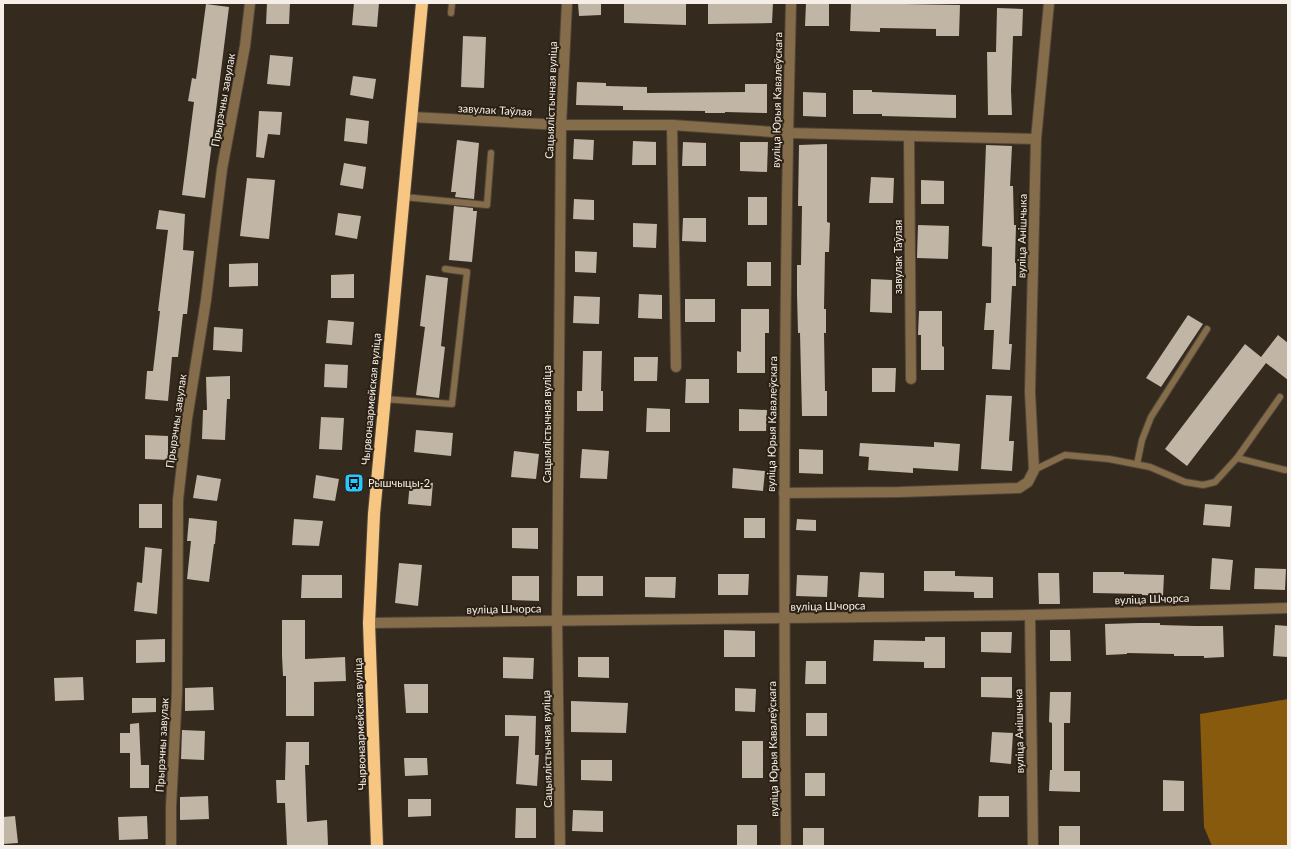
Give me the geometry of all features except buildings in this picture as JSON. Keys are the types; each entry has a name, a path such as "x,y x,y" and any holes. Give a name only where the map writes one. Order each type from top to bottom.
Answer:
{"highway":[{"name":"Чырвонаармейская вуліца","path":"377,846 369,622 374,514 422,3"}],"street":[{"name":"Прырэчны завулак","path":"171,846 171,807 177,692 178,500 187,420 206,300 222,169 245,46 250,3"},
{"name":"Сацыялістычная вуліца","path":"560,846 557,620 561,125 567,3"},
{"name":"вуліца Юрыя Кавалеўскага","path":"786,846 784,493 791,3"},
{"name":"вуліца Анішчыка","path":"1034,470 1030,392 1036,139 1049,3"},
{"name":"завулак Таўлая","path":"412,117 561,125 672,125 788,133 1036,139"},
{"path":"672,125 676,367"},
{"name":"завулак Таўлая","path":"909,136 911,379"},
{"path":"784,493 900,492 1019,488 1028,482 1034,470"},
{"name":"вуліца Шчорса","path":"369,622 1030,615 1288,608"},
{"name":"вуліца Анішчыка","path":"1030,615 1033,846"}],"lane":[{"path":"452,3 452,13"},
{"path":"404,197 487,205 491,153"},
{"path":"384,398 452,404 467,272 445,269"},
{"path":"1137,464 1142,440 1151,417 1207,329"},
{"path":"1034,470 1065,455 1109,459 1137,464 1150,467 1185,482 1203,485 1215,482 1237,458 1280,397"},
{"path":"1237,458 1285,470"}],"shaded area":[{"path":"1288,699 1288,846 1212,846 1204,827 1200,714"}],"place":[{"name":"Рышчыцы-2","path":"354,483"}]}
